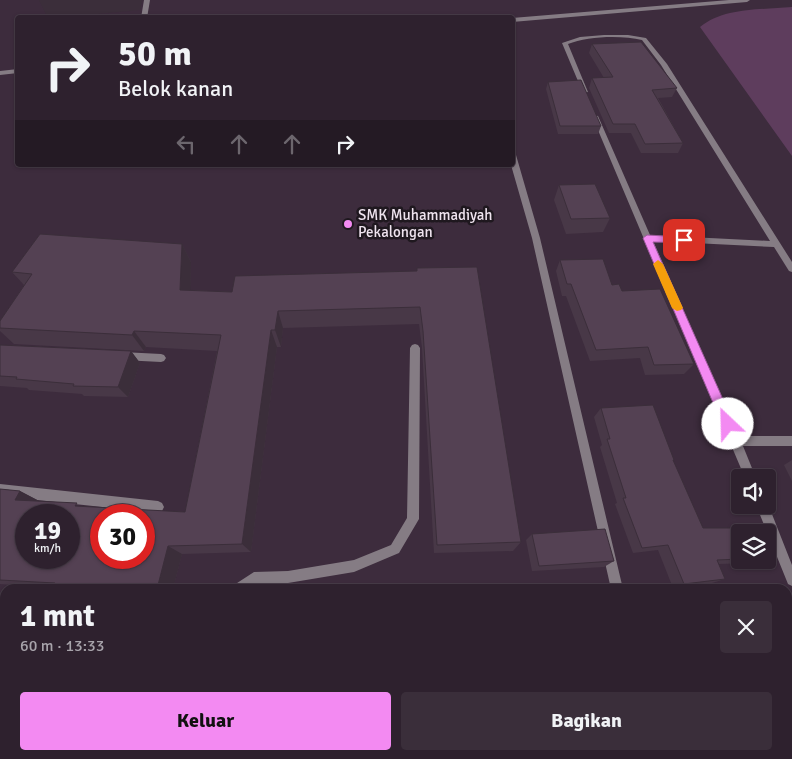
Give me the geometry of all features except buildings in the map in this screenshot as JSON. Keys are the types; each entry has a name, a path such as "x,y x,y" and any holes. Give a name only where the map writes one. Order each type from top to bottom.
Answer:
{"street":[{"path":"144,15 147,0"},
{"path":"515,20 747,0"},
{"path":"589,102 565,43 574,39 632,37 644,39 664,64 792,269"},
{"path":"0,72 15,71"},
{"path":"593,111 747,469"},
{"path":"515,165 536,238 616,584"},
{"path":"647,238 776,244"},
{"path":"245,584 254,578 288,577 354,566 395,549 413,519 414,348"},
{"path":"114,356 161,358"},
{"path":"736,441 792,440"},
{"path":"0,490 158,507"},
{"path":"766,514 792,580"}],"shaded area":[{"path":"792,7 792,156 700,27 721,16 732,13 756,9"}],"slow traffic":[{"path":"658,264 677,308"}],"place":[{"name":"SMK Muhammadiyah Pekalongan","path":"348,224"}],"route":[{"path":"684,240 647,238 728,424"}]}
